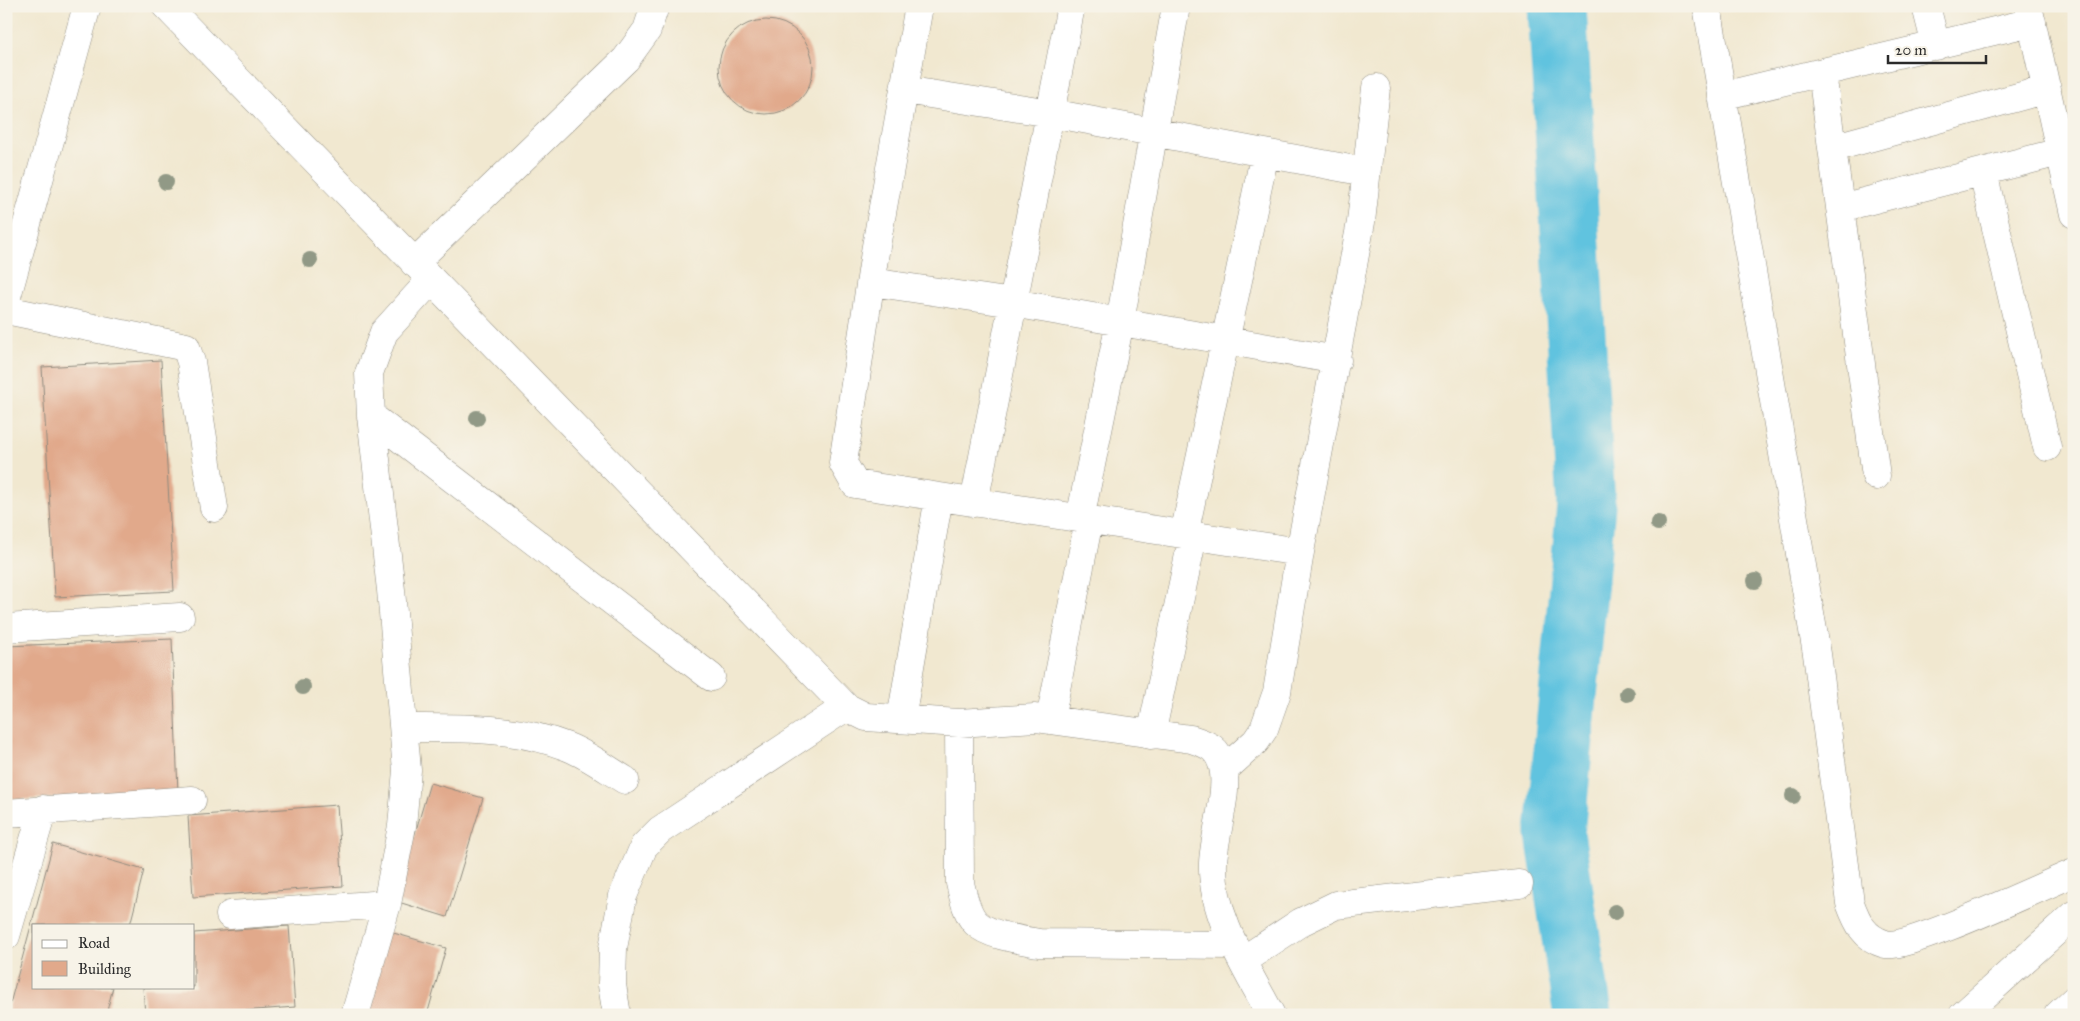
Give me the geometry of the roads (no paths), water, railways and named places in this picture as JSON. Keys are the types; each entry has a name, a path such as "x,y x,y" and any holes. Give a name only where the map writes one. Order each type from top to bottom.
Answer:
{"street":[{"path":"6,300 86,6"},
{"path":"166,6 846,707 866,717 959,722 1035,718 1191,739 1206,744 1218,753 1224,770 1213,864 1219,907 1238,953 1271,1015"},
{"path":"355,1015 387,904 402,826 407,770 371,416 369,374 384,332 423,271 626,59 647,30 655,6"},
{"path":"919,6 871,282 843,463 855,484 1300,552"},
{"path":"974,503 1072,6"},
{"path":"1050,720 1176,6"},
{"path":"1707,6 1817,654 1850,903 1857,922 1869,936 1887,944 1904,943 2074,873"},
{"path":"1926,6 1936,46"},
{"path":"1722,96 1936,46 2030,14 2074,214"},
{"path":"1822,73 1876,476"},
{"path":"1224,770 1256,741 1272,713 1361,222 1376,88"},
{"path":"1832,148 2047,89"},
{"path":"904,90 1050,113 1366,172"},
{"path":"1840,208 2060,152"},
{"path":"1151,735 1226,340 1265,153"},
{"path":"1983,172 2047,447"},
{"path":"871,282 1013,303 1337,360"},
{"path":"6,310 186,347 191,362 214,508"},
{"path":"371,416 711,678"},
{"path":"901,719 938,498"},
{"path":"6,628 180,618"},
{"path":"617,1015 612,985 613,948 623,896 644,846 660,830 846,707"},
{"path":"959,722 960,883 966,905 976,923 1015,939 1238,953 1336,906 1519,884"},
{"path":"404,728 478,728 518,732 569,748 625,780"},
{"path":"6,813 192,800"},
{"path":"6,936 43,809"},
{"path":"230,915 387,904"},
{"path":"1973,1012 2074,915"},
{"path":"2058,1015 2074,1000"}],"waterway":[{"path":"1557,6 1586,505 1555,834 1583,1015"}]}
